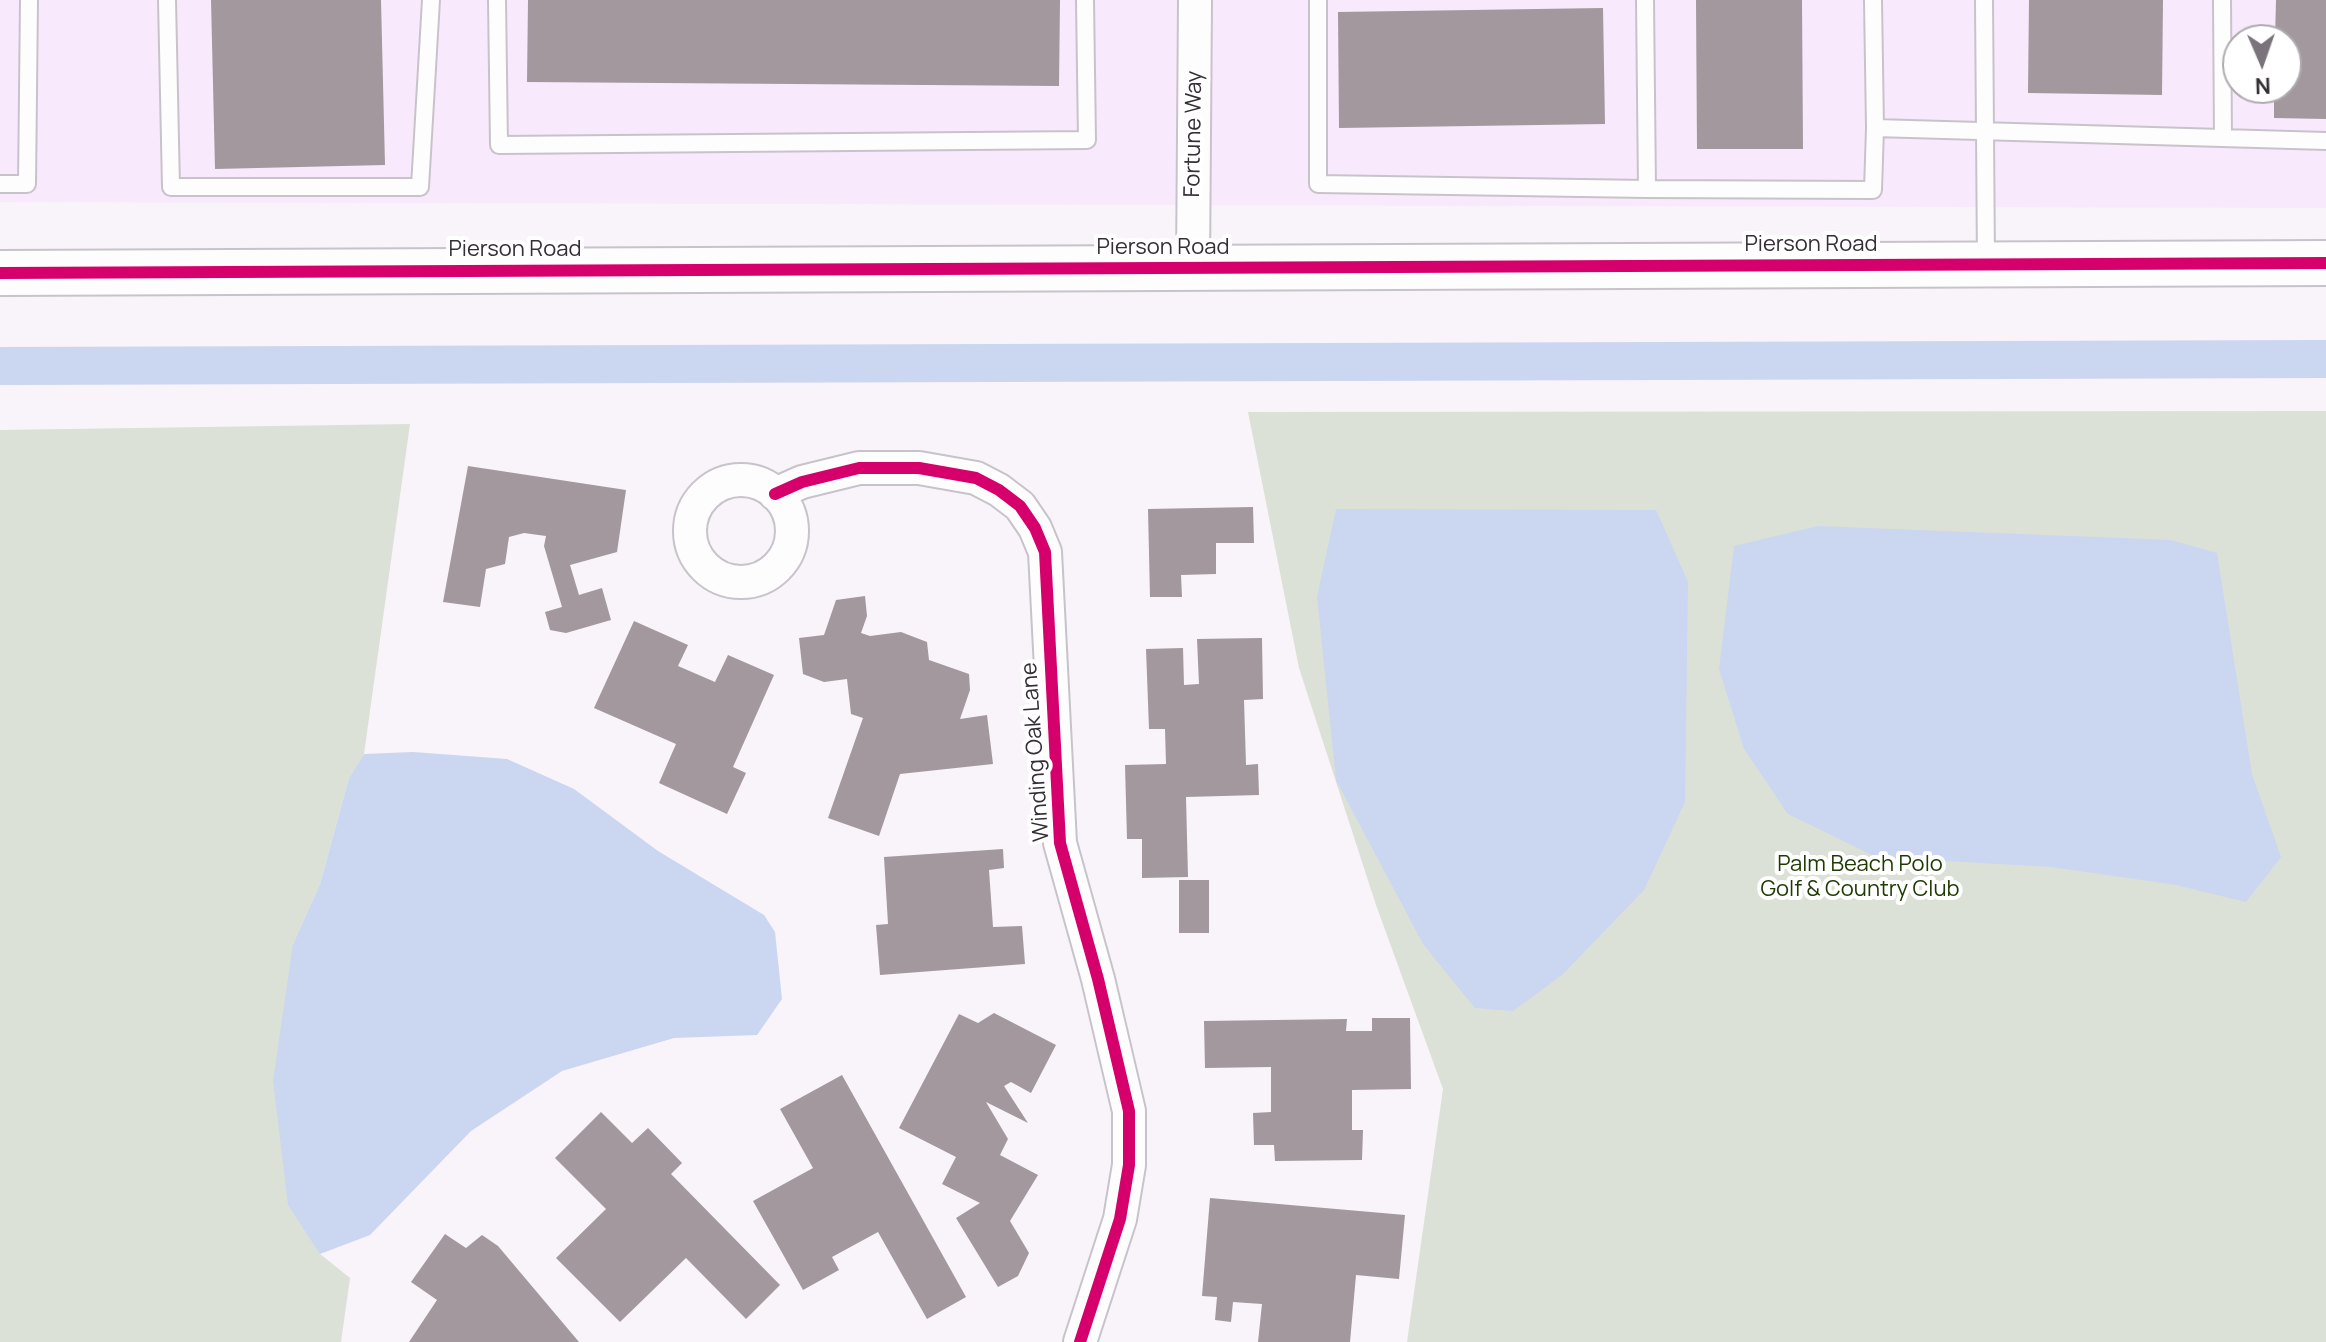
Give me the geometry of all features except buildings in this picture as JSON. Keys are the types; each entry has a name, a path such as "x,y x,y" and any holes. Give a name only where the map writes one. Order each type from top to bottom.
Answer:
{"street":[{"name":"Fortune Way","path":"1193,268 1195,0"},
{"name":"Pierson Road","path":"0,273 2326,263"},
{"name":"Winding Oak Lane","path":"775,494 802,482 859,468 919,468 976,478 1020,506 1035,528 1045,552 1060,843 1098,979 1129,1111 1129,1165 1120,1219 1080,1342"}],"lane":[{"path":"0,184 27,184 29,0"},
{"path":"167,0 171,187 420,187 431,0"},
{"path":"497,0 499,145 1087,140 1085,0"},
{"path":"1318,0 1318,184 1873,190 1873,0"},
{"path":"1645,0 1647,189"},
{"path":"1984,0 1986,264"},
{"path":"2222,0 2223,138"},
{"path":"1875,128 2326,141"}],"shaded area":[{"path":"0,0 2326,0 2326,208 0,202"}],"green space":[{"name":"Palm Beach Polo Golf & Country Club","path":"2326,411 2326,1342 1407,1342 1443,1089 1376,905 1299,668 1248,412"},
{"path":"410,424 364,754 349,778 320,884 293,944 320,1254 350,1278 341,1342 0,1342 0,430"}],"water":[{"path":"1336,509 1656,510 1688,582 1685,802 1644,890 1562,975 1513,1011 1475,1008 1423,944 1336,780 1317,597"},
{"path":"1818,526 2171,540 2217,553 2252,774 2281,857 2246,902 2176,885 2051,867 1876,857 1788,814 1744,749 1719,669 1734,546"},
{"path":"413,752 507,759 574,789 658,851 764,915 775,932 782,999 757,1035 674,1038 562,1071 471,1131 370,1235 320,1254 288,1205 273,1081 293,944 320,884 349,778 364,754"}],"waterway":[{"path":"0,366 2326,359"}],"cycle path":[{"path":"0,273 2326,263"},
{"path":"775,494 802,482 859,468 919,468 976,478 1020,506 1035,528 1045,552 1060,843 1098,979 1129,1111 1129,1165 1120,1219 1080,1342"}]}
